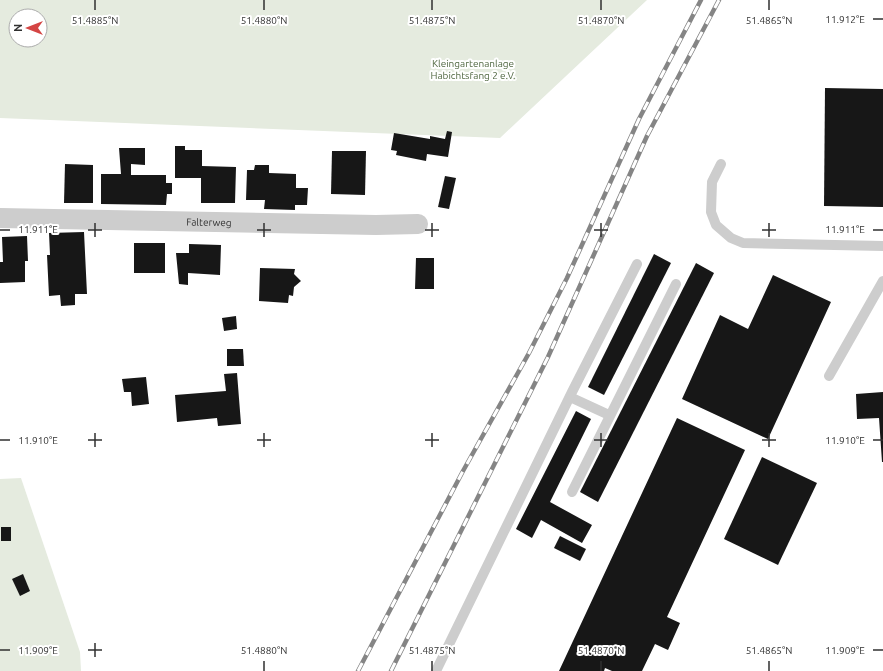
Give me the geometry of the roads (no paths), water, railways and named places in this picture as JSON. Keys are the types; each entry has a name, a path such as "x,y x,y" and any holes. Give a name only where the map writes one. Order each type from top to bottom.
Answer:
{"street":[{"name":"Falterweg","path":"0,218 376,225 418,224"}],"lane":[{"path":"720,164 712,182 711,212 716,225 731,238 743,243 883,246"},
{"path":"436,671 570,396 637,264"},
{"path":"829,376 883,281"},
{"path":"572,492 609,415 676,284"},
{"path":"570,396 609,415"}],"railway":[{"path":"358,671 463,471 529,353 567,278 639,119 701,0"},
{"path":"391,671 548,357 647,136 719,0"}],"park label":[{"name":"Kleingartenanlage Habichtsfang 2 e.V.","path":"473,68"}]}
